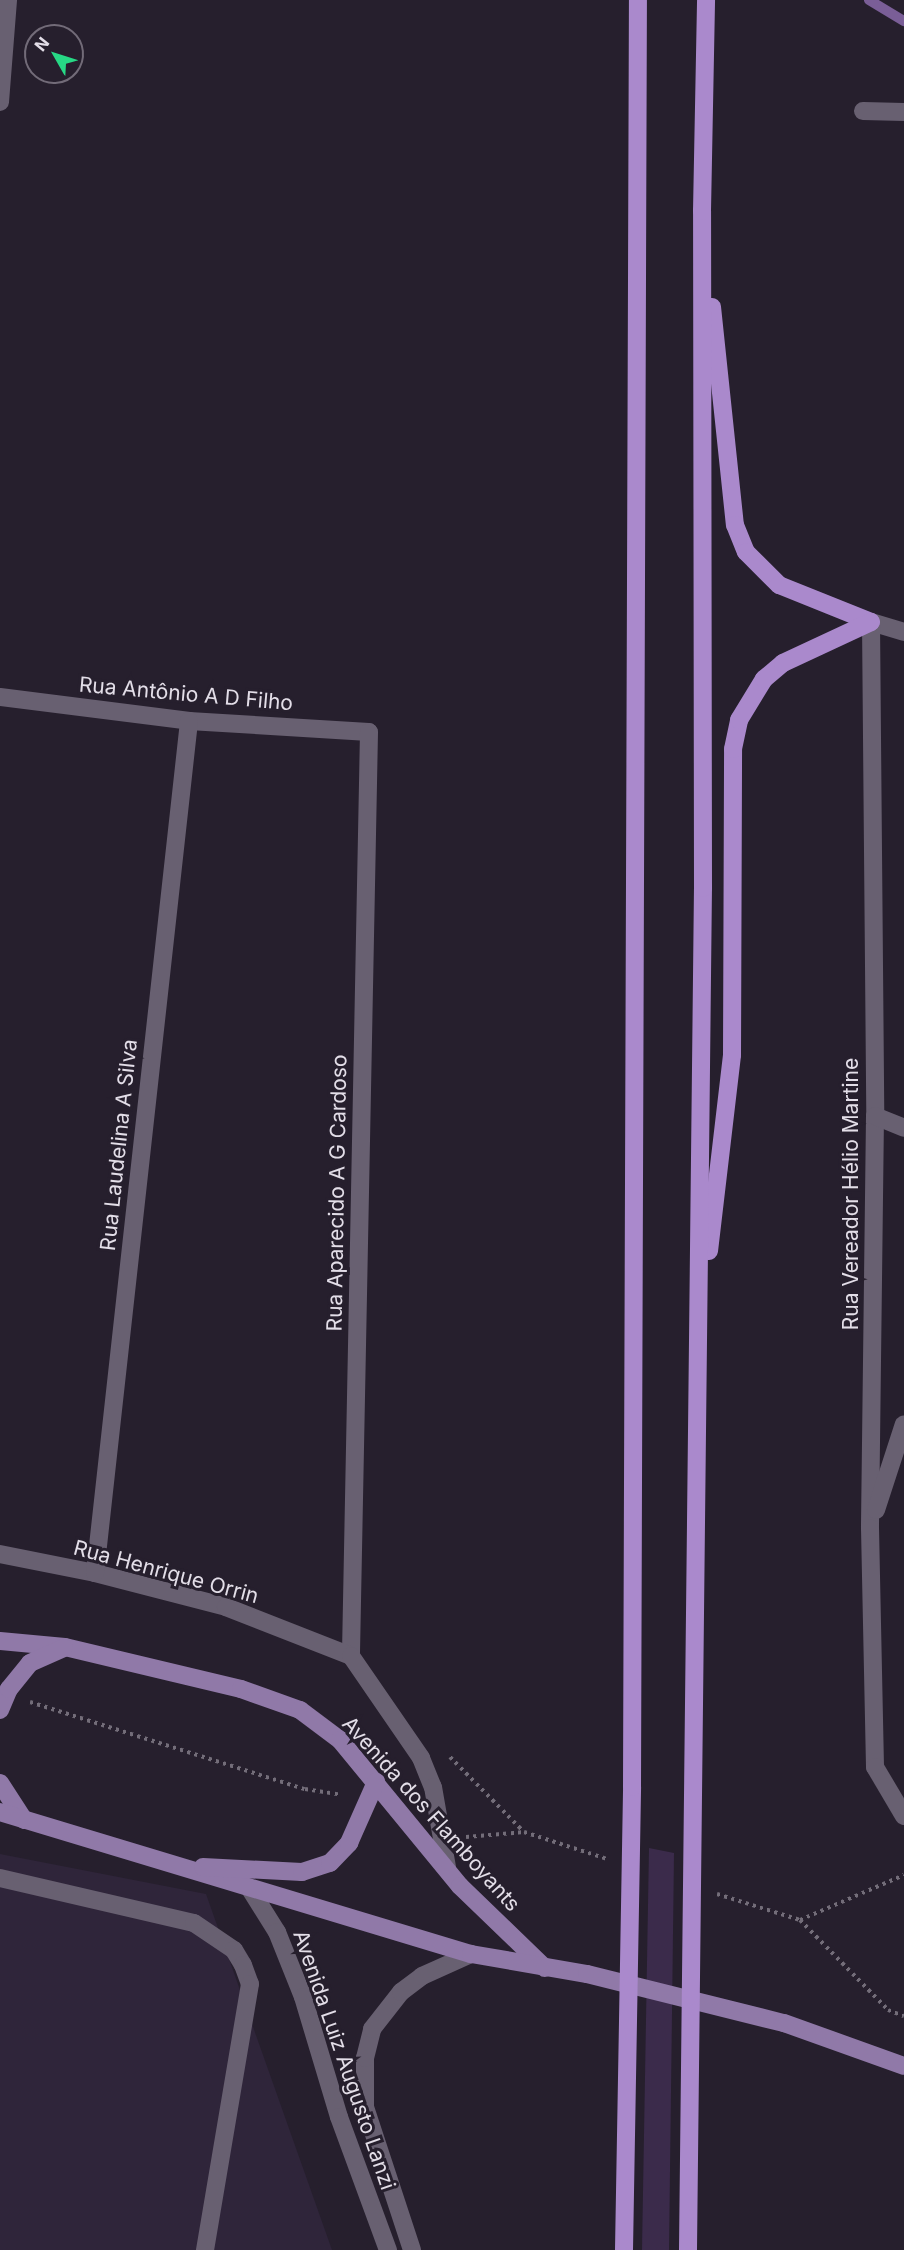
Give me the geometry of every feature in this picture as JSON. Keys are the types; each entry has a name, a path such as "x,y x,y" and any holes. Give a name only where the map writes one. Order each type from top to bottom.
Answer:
{"highway":[{"path":"624,2250 632,1787 638,0"},
{"path":"687,2250 703,888 702,212 706,0"},
{"path":"702,212 735,525 746,552 779,585 871,622"},
{"path":"697,1345 732,1055 733,749 739,720 753,693 783,663 871,622"}],"main road":[{"name":"Avenida dos Flamboyants","path":"0,1641 65,1647 241,1689 300,1710 340,1740 486,1914 547,1969"},
{"path":"3,1703 30,1663 65,1647"},
{"path":"174,1865 302,1872 330,1863 349,1843 376,1782"},
{"path":"0,1783 24,1820"},
{"path":"0,1812 471,1954 547,1969 587,1974 784,2023 904,2066"}],"street":[{"path":"0,102 8,0"},
{"path":"863,111 904,112"},
{"path":"871,622 904,632"},
{"name":"Rua Vereador Hélio Martine","path":"871,622 875,1116 870,1528 875,1767 904,1816"},
{"name":"Rua Antônio A D Filho","path":"0,697 189,721 369,732"},
{"name":"Rua Laudelina A Silva","path":"95,1573 189,721"},
{"name":"Rua Aparecido A G Cardoso","path":"351,1656 369,732"},
{"path":"875,1116 904,1128"},
{"path":"870,1528 904,1424"},
{"name":"Rua Henrique Orrin","path":"0,1554 95,1573 225,1607 351,1656"},
{"path":"351,1656 421,1758 433,1787 447,1867"},
{"path":"0,1878 194,1923 234,1950 243,1965 250,1984 205,2250"},
{"name":"Avenida Luiz Augusto Lanzi","path":"250,1889 277,1932 295,1977 339,2117 388,2250"},
{"name":"Avenida Luiz Augusto Lanzi","path":"412,2250 365,2107 365,2058 372,2030 385,2009 422,1976 471,1954"},
{"path":"339,2117 365,2107"}],"path":[{"path":"3,1703 53,1707 305,1789 368,1800"},
{"path":"441,1834 458,1837 524,1832 613,1860"},
{"path":"800,1920 904,1875"},
{"path":"712,1892 800,1920 888,2010 904,2016"}],"shaded area":[{"path":"649,1848 674,1853 669,2250 642,2250"},
{"path":"0,1854 206,1894 332,2250 0,2250"}],"waterway":[{"path":"869,0 904,21"}]}
